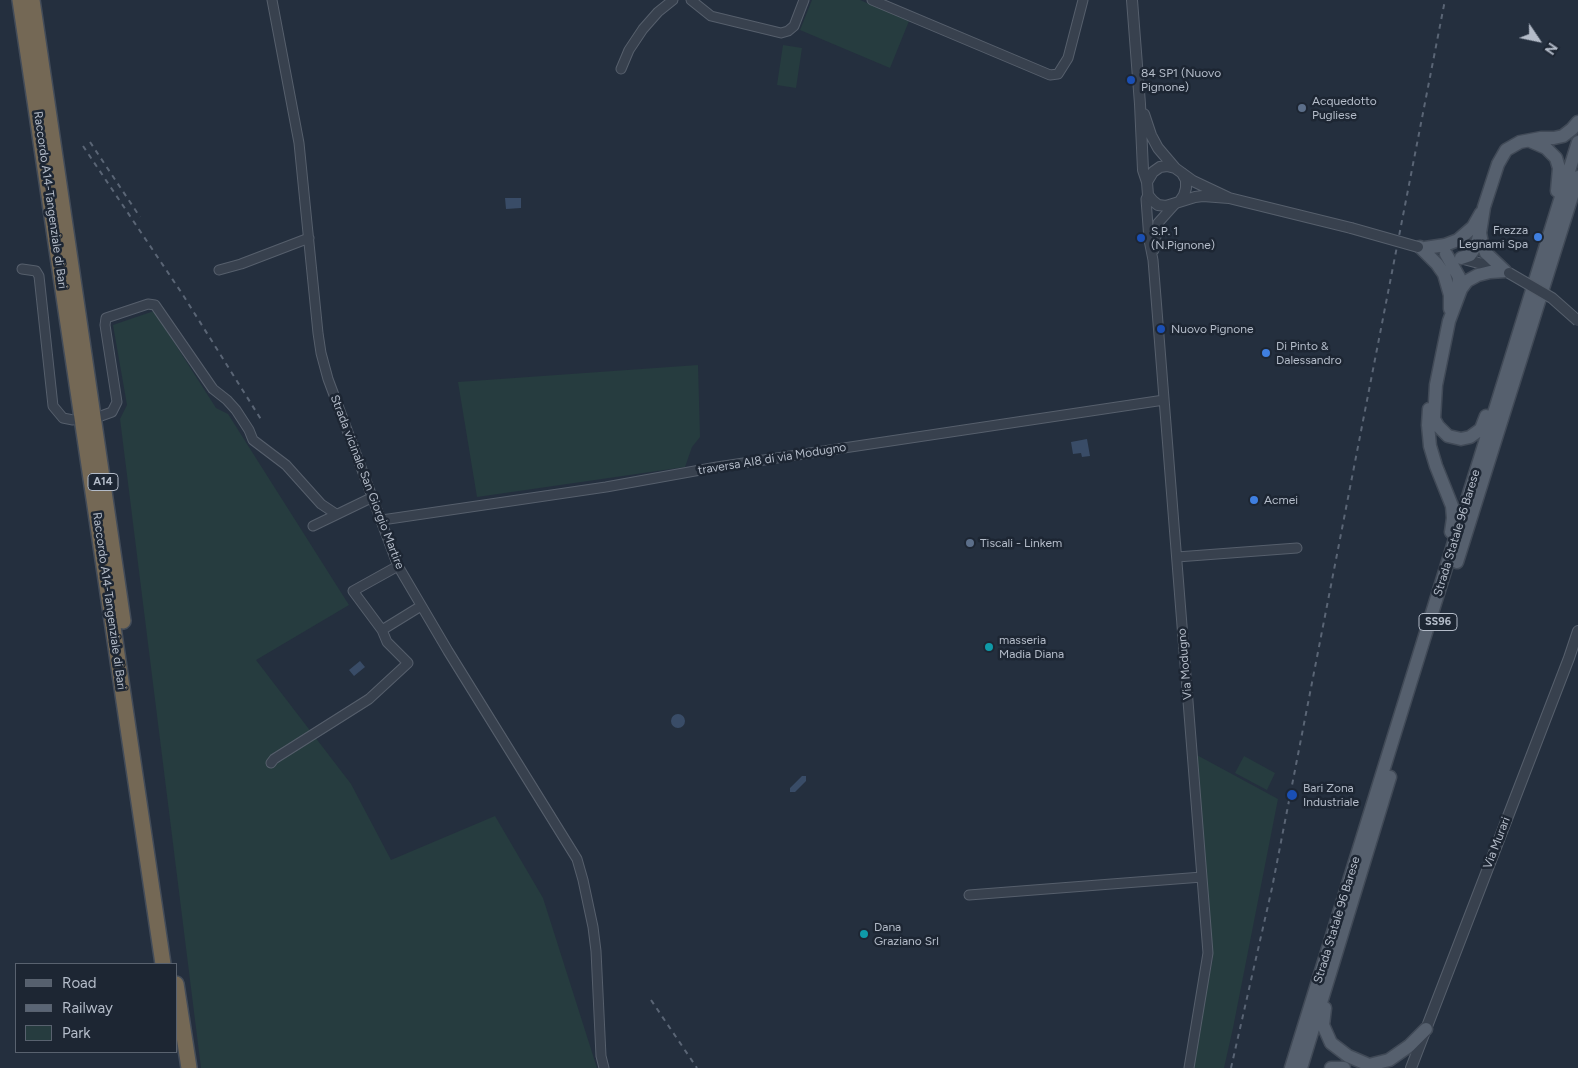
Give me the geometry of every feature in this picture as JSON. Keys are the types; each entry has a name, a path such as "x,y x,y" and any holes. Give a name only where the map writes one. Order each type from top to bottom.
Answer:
{"highway":[{"name":"Raccordo A14-Tangenziale di Bari","path":"20,0 163,963"},
{"name":"Raccordo A14-Tangenziale di Bari","path":"32,0 173,963"},
{"path":"178,997 189,1068"},
{"path":"176,1053 178,1068"}],"main road":[{"path":"1461,258 1467,257 1473,251 1480,233 1484,207 1503,154 1516,143 1563,136 1578,122"},
{"path":"1528,140 1550,151 1556,158 1559,168 1556,193 1545,230 1537,275"},
{"name":"Strada Statale 96 Barese","path":"1292,1068 1578,142"},
{"name":"Strada Statale 96 Barese","path":"1301,1068 1420,680 1578,177"},
{"path":"1421,247 1445,245 1463,236 1473,227 1484,207"},
{"path":"1480,233 1486,253 1507,272"},
{"path":"1421,247 1437,264 1447,280 1450,295 1449,322"},
{"path":"1437,596 1436,579 1453,518 1450,501 1433,457 1428,433 1430,406 1449,322 1458,294 1459,277 1446,254"},
{"path":"1458,294 1467,281 1478,275 1490,272 1507,272"},
{"path":"1436,385 1434,413 1438,426 1444,433 1452,437 1461,439 1470,437 1478,432 1483,425 1498,380 1514,347"},
{"path":"1347,918 1342,952 1323,1014 1323,1025 1331,1043 1356,1060 1371,1066 1389,1060 1409,1046 1426,1029"},
{"path":"1331,1068 1344,1068"}],"street":[{"name":"Strada vicinale San Giorgio Martire","path":"272,0 299,143 321,353 336,403 398,566 420,606 577,859 593,927 596,951 601,1056 604,1068"},
{"path":"621,69 629,50 643,29 658,12 673,0"},
{"path":"691,0 711,16 780,33 788,32 794,26 804,0"},
{"path":"872,0 1050,75 1058,74 1070,52 1083,0"},
{"path":"1132,0 1144,170 1148,195 1158,204 1166,206 1203,196 1229,198 1461,258 1507,272 1552,298 1578,321"},
{"path":"1140,104 1151,135 1166,159 1186,180 1184,195 1177,203"},
{"path":"1147,182 1153,172 1160,167 1167,166 1179,171 1202,186 1229,198"},
{"name":"Via Modugno","path":"1148,195 1146,199 1149,240 1153,260 1208,958 1189,1068"},
{"name":"Via Modugno","path":"1153,260 1158,223 1177,203"},
{"path":"219,270 241,264 309,238"},
{"path":"22,269 36,271 39,276 53,406 63,418 73,420"},
{"path":"101,416 112,412 117,402 105,325 106,318 148,304 155,305 213,389 236,410 256,443 267,449 286,465 321,504 336,514"},
{"name":"traversa AI8 di via Modugno","path":"382,520 717,467 1164,400"},
{"path":"313,526 372,496"},
{"path":"1177,557 1296,548"},
{"path":"270,763 369,699 408,663 391,647 382,630 353,591 398,566"},
{"path":"382,630 420,606"},
{"name":"Via Murari","path":"1411,1068 1578,631"},
{"name":"Via Murari","path":"1569,658 1578,643"},
{"path":"969,895 1202,877"}],"green space":[{"path":"812,0 860,0 909,21 890,68 800,30"},
{"path":"783,45 802,48 796,88 777,85"},
{"path":"154,311 216,408 228,414 349,605 256,660 351,784 391,860 495,816 543,898 597,1068 201,1068 120,419 127,405 113,325"},
{"path":"698,365 700,437 692,447 685,467 477,497 458,382"},
{"path":"1195,754 1278,799 1224,1068 1194,1068 1202,1010 1213,958"},
{"path":"1244,756 1275,773 1267,790 1235,773"}],"water":[{"path":"505,198 521,198 521,208 506,209"},
{"path":"1087,439 1090,456 1082,457 1081,453 1073,454 1071,442"},
{"path":"360,661 365,667 354,676 349,670"},
{"path":"675,714 681,714 685,721 681,728 675,728 671,724 671,718"},
{"path":"802,776 806,776 806,781 795,792 790,792 790,788"}],"railway":[{"path":"1231,1068 1272,888 1445,0"},
{"path":"90,142 140,217"},
{"path":"83,146 183,295 262,421"},
{"path":"651,1000 697,1068"}],"place":[{"name":"84 SP1 (Nuovo Pignone)","path":"1131,80"},
{"name":"Acquedotto Pugliese","path":"1302,108"},
{"name":"Frezza Legnami Spa","path":"1538,237"},
{"name":"S.P. 1 (N.Pignone)","path":"1141,238"},
{"name":"Nuovo Pignone","path":"1161,329"},
{"name":"Di Pinto & Dalessandro","path":"1266,353"},
{"name":"Acmei","path":"1254,500"},
{"name":"Tiscali - Linkem","path":"970,543"},
{"name":"masseria Madia Diana","path":"989,647"},
{"name":"Bari Zona Industriale","path":"1292,795"},
{"name":"Dana Graziano Srl","path":"864,934"}]}
